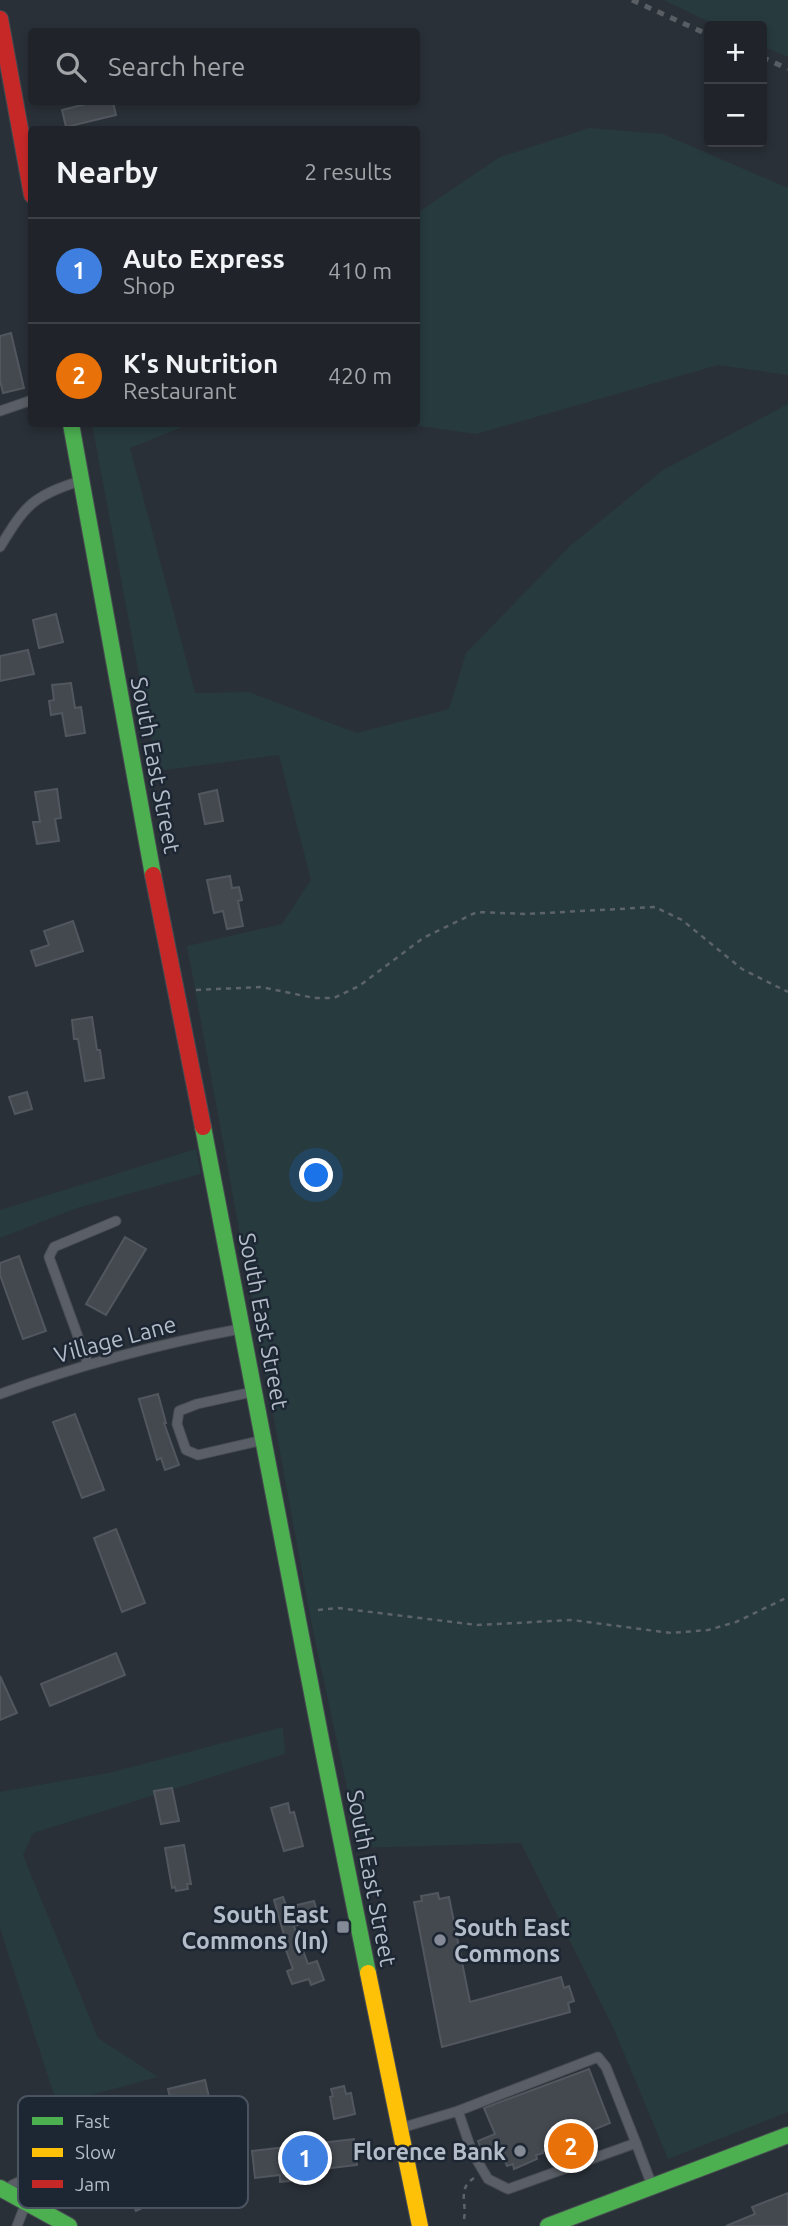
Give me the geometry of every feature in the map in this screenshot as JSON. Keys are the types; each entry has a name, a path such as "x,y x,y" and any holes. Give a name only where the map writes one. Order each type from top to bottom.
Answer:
{"main road":[{"path":"0,19 28,173"},
{"name":"South East Street","path":"72,427 137,793 420,2226"},
{"path":"548,2226 788,2135"},
{"path":"1,2191 18,2199"},
{"path":"36,2208 69,2226"}],"lane":[{"path":"0,411 28,401"},
{"path":"0,547 29,504 58,488 81,481"},
{"path":"88,1364 49,1257 54,1247 116,1221"},
{"name":"Village Lane","path":"0,1394 88,1364 158,1345 242,1329"},
{"path":"255,1391 197,1404 179,1411 177,1424 186,1450 198,1455 264,1440"},
{"path":"399,2128 458,2110 598,2057 606,2067 652,2186"},
{"path":"458,2110 472,2151 488,2179 508,2189 636,2143"},
{"path":"1,2191 18,2183"},
{"path":"17,2226 25,2208"}],"path":[{"path":"176,991 261,988 314,998 334,998 359,986 423,937 477,912 526,914 655,907 682,920 742,969 788,992"},
{"path":"297,1612 338,1608 477,1625 572,1620 671,1633 708,1630 736,1622 788,1597"},
{"path":"464,2219 463,2192 468,2182 475,2177"}],"green space":[{"path":"664,0 788,0 788,57 767,48 767,21 707,21"},
{"path":"589,128 663,134 788,188 788,375 718,365 476,434 420,426 420,211 500,157"},
{"path":"788,404 788,2112 668,2159 613,2027 521,1843 360,1848 312,1626 187,946 282,924 311,880 279,755 157,771 93,427 182,427 130,448 195,693 249,692 357,733 449,709 466,653 570,546 663,470"},
{"path":"196,1149 201,1174 77,1208 0,1238 0,1210"},
{"path":"283,1727 285,1754 33,1833 23,1855 98,2038 158,2077 87,2096 54,2096 0,1928 0,1792 113,1772"}],"building":[{"path":"82,105 114,105 116,115 66,126 62,110"},
{"path":"11,333 24,388 3,393 0,380 0,336"},
{"path":"56,614 63,642 39,648 33,620"},
{"path":"28,650 34,674 0,681 0,656"},
{"path":"71,683 75,708 81,707 85,733 66,736 62,713 51,715 49,701 54,700 52,685"},
{"path":"57,789 61,818 55,819 59,841 37,844 33,822 40,822 35,792"},
{"path":"217,790 223,821 205,824 199,794"},
{"path":"230,876 232,888 239,887 242,900 238,901 243,926 227,929 223,911 214,913 207,880"},
{"path":"73,921 83,951 36,966 31,951 49,945 44,931"},
{"path":"92,1017 104,1078 85,1081 72,1020"},
{"path":"27,1092 32,1109 15,1114 9,1097"},
{"path":"125,1237 146,1249 106,1315 86,1304"},
{"path":"19,1256 46,1331 23,1339 0,1275 0,1263"},
{"path":"158,1394 164,1423 179,1465 165,1470 161,1458 157,1460 139,1399"},
{"path":"75,1414 104,1490 82,1498 53,1422"},
{"path":"116,1529 145,1603 122,1612 94,1538"},
{"path":"116,1653 125,1675 50,1706 41,1684"},
{"path":"0,1676 17,1713 0,1720"},
{"path":"172,1788 179,1821 161,1824 154,1791"},
{"path":"288,1803 290,1813 294,1812 303,1846 284,1851 271,1808"},
{"path":"184,1845 191,1884 187,1884 188,1889 176,1891 175,1887 172,1888 165,1848"},
{"name":"South East Commons","path":"438,1893 439,1899 449,1897 470,2002 561,1977 564,1988 569,1986 574,2001 568,2003 570,2012 442,2047 414,1902 422,1901 421,1896"},
{"path":"283,1897 308,1964 317,1961 324,1980 311,1985 309,1979 292,1984 287,1971 293,1969 283,1942 286,1942 274,1900"},
{"path":"314,1901 319,1919 294,1926 289,1907"},
{"path":"589,2069 610,2123 542,2151 543,2153 536,2155 537,2159 514,2169 513,2164 507,2166 501,2152 485,2158 478,2141 495,2134 484,2108"},
{"path":"205,2080 209,2096 170,2096 168,2089"},
{"path":"344,2086 346,2094 351,2093 355,2114 334,2119 331,2089"},
{"path":"354,2139 357,2165 299,2172 300,2180 280,2182 280,2175 255,2178 252,2151"},
{"path":"788,2193 788,2226 726,2226 755,2214 752,2207"}],"railway":[{"path":"632,0 704,33"},
{"path":"767,59 788,69"}],"traffic: fast":[{"path":"72,427 153,875"},
{"path":"203,1127 368,1973"},
{"path":"548,2226 788,2135"},
{"path":"0,2188 18,2198"},
{"path":"36,2208 69,2226"}],"traffic: slow":[{"path":"368,1973 420,2226"}],"traffic: jam":[{"path":"0,19 28,173"},
{"path":"153,875 203,1127"}],"place":[{"name":"South East Commons (In)","path":"343,1927"},
{"name":"South East Commons","path":"440,1940"},
{"name":"K's Nutrition","path":"571,2146"},
{"name":"Florence Bank","path":"520,2151"},
{"name":"Auto Express","path":"305,2158"}]}
